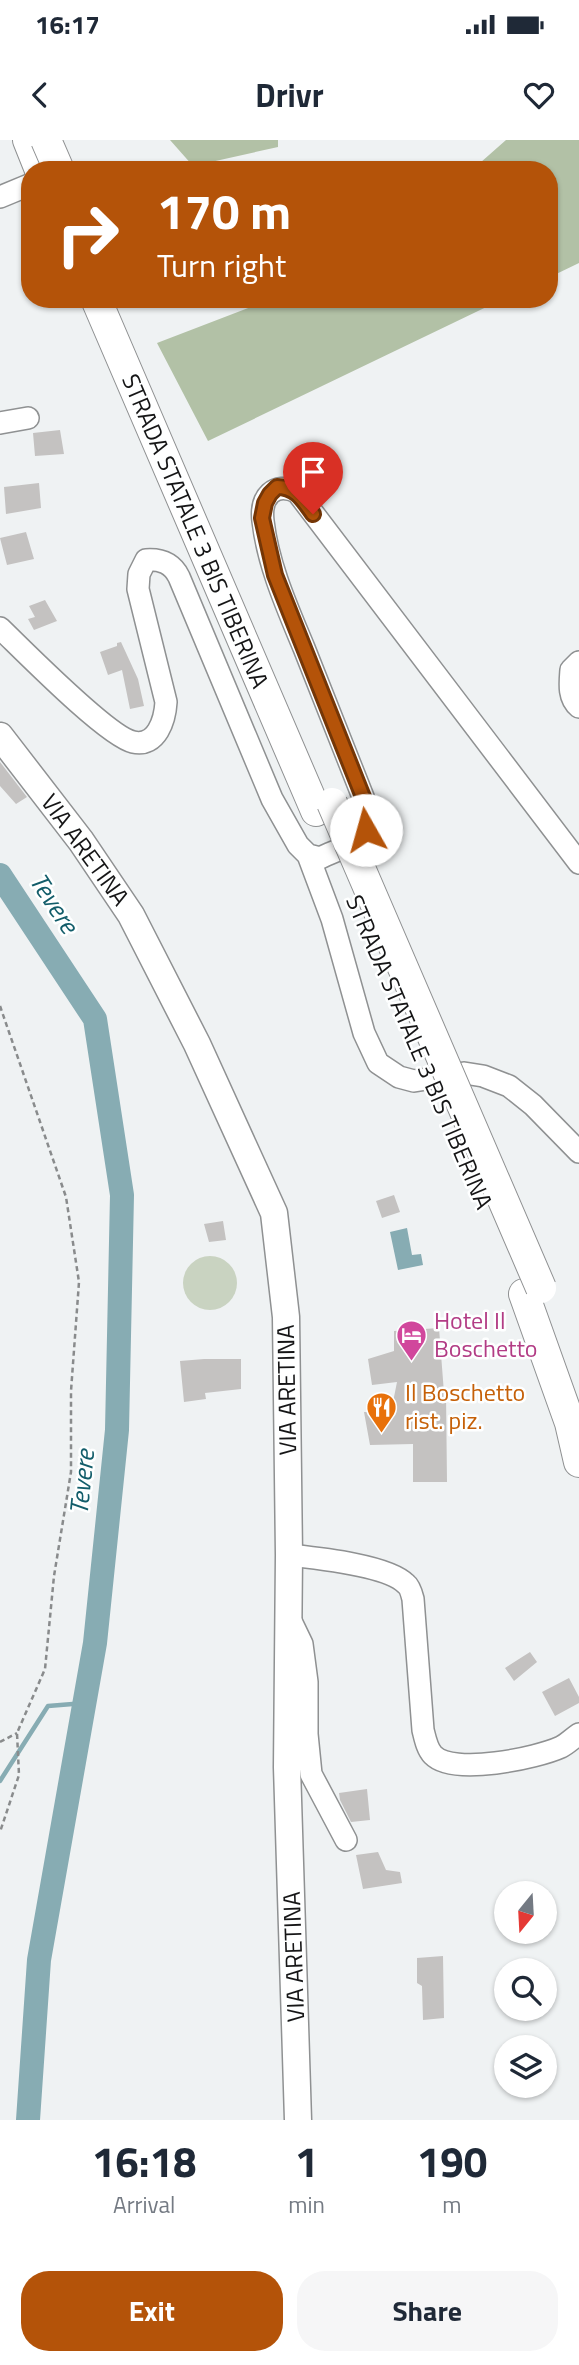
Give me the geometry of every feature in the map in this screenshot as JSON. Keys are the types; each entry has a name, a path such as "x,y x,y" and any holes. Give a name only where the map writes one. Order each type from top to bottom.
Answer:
{"highway":[{"path":"27,140 31,161"},
{"path":"46,140 55,161"},
{"name":"STRADA STATALE 3 BIS TIBERINA","path":"100,308 324,807 579,1396"},
{"name":"STRADA STATALE 3 BIS TIBERINA","path":"118,308 324,807"},
{"name":"STRADA STATALE 3 BIS TIBERINA","path":"533,1291 579,1462"}],"main road":[{"name":"VIA ARETINA","path":"0,736 81,841 131,915 197,1044 274,1213 286,1317 289,1556 287,1767 298,2120"}],"street":[{"path":"0,197 21,185"},
{"path":"0,423 28,418"},
{"path":"308,855 320,858 360,838 366,830 368,818 367,807 275,575 262,518 265,503 277,487 286,487 297,492 579,863"},
{"path":"0,628 105,725 134,743 144,742 156,735 161,726 166,702 138,589 139,574 146,561 155,559 175,569 272,799 298,845 308,855 332,919 364,1033 378,1063 399,1077 414,1081 464,1073 483,1076 509,1086 533,1105 579,1152"},
{"path":"579,663 571,670 570,688 575,704 579,707"},
{"path":"289,1556 335,1560 387,1574 407,1584 413,1599 423,1730 433,1755 443,1762 460,1766 526,1757 561,1747 579,1734"},
{"path":"289,1616 302,1644 307,1682 307,1734 311,1774 346,1840"}],"path":[{"path":"0,1006 66,1197 79,1282 71,1391 71,1472 54,1576 45,1669 17,1733 19,1774 0,1832"},
{"path":"0,1742 17,1733"}],"green space":[{"path":"170,140 278,140 278,147 215,161 189,161"},
{"path":"506,140 579,140 579,263 558,273 558,161 482,161"},
{"path":"248,308 484,308 208,441 157,343"},
{"path":"210,1256 229,1264 237,1283 229,1302 210,1310 191,1302 183,1283 191,1264"}],"water":[{"path":"407,1228 412,1255 421,1254 423,1265 398,1270 390,1232"}],"building":[{"path":"60,430 64,454 35,456 33,433"},
{"path":"39,483 41,508 6,514 4,487"},
{"path":"26,532 34,559 7,565 0,538"},
{"path":"45,600 57,621 34,630 28,619 35,617 29,606"},
{"path":"121,642 138,679 144,706 130,709 122,670 108,675 100,652"},
{"path":"0,762 27,797 16,804 0,786"},
{"path":"394,1195 400,1212 382,1218 376,1201"},
{"path":"223,1221 226,1240 209,1242 204,1224"},
{"path":"439,1328 446,1393 447,1482 413,1482 413,1444 370,1445 364,1412 391,1412 397,1382 372,1385 368,1359 394,1351 394,1331"},
{"path":"241,1359 241,1389 205,1393 206,1399 184,1402 180,1361"},
{"path":"530,1652 537,1662 514,1681 505,1668"},
{"path":"569,1678 579,1697 579,1703 555,1716 542,1692"},
{"path":"367,1789 370,1820 351,1822 339,1793"},
{"path":"378,1852 386,1870 400,1872 402,1883 363,1889 356,1855"},
{"path":"443,1956 444,2018 423,2020 422,1986 417,1983 417,1958"}],"waterway":[{"name":"Tevere","path":"0,875 95,1019 122,1195 117,1430 95,1643 39,1960 28,2120"},
{"path":"0,1781 48,1706 85,1703"}],"place":[{"name":"Hotel Il Boschetto","path":"411,1362"},
{"name":"Il Boschetto rist. piz.","path":"382,1434"}],"route":[{"path":"313,514 297,492 286,487 277,487 265,503 262,518 275,575 367,807 366,830"}]}
